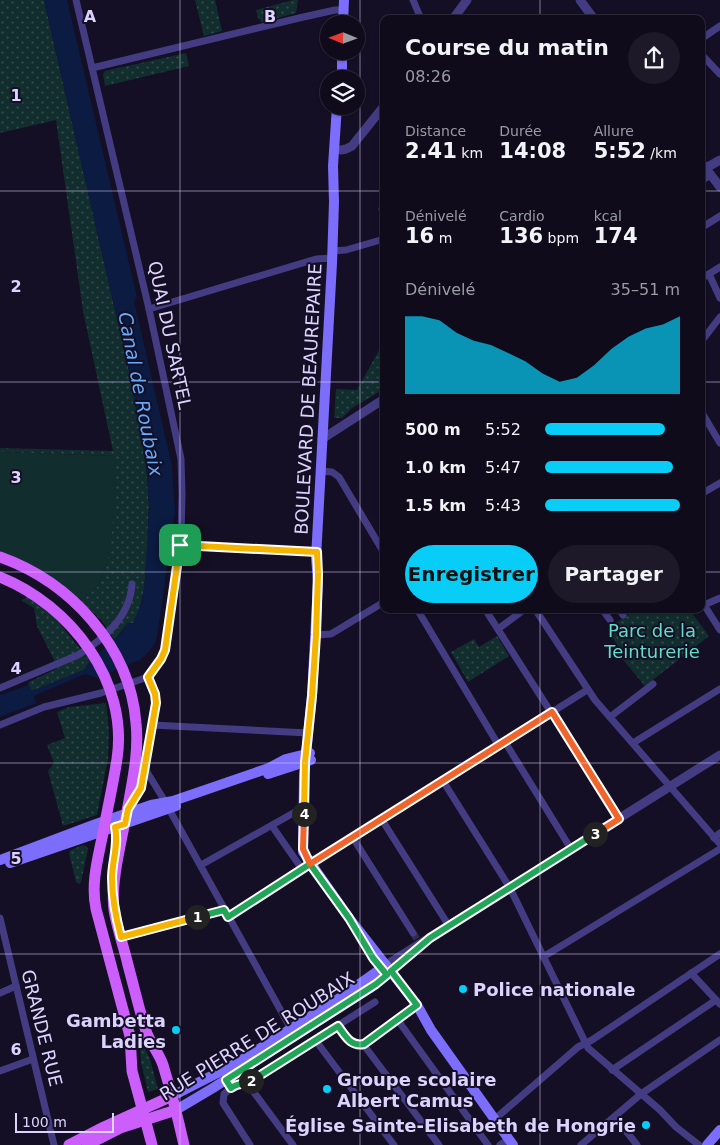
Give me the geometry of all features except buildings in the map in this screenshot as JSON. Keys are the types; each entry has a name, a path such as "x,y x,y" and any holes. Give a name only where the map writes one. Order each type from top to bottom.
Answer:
{"main road":[{"name":"BOULEVARD DE BEAUREPAIRE","path":"336,115 340,173 334,202 320,471 316,635 308,733 310,784 304,807 303,849 306,867 349,918 386,970 416,1006 495,1119 507,1143"},
{"name":"BOULEVARD DE BEAUREPAIRE","path":"338,150 342,115"},
{"path":"0,557 28,569 52,584 77,604 97,626 116,658 130,691 136,715 137,740 116,821 94,878 94,900 130,1036 132,1070 152,1145"},
{"path":"0,577 17,584 45,602 63,618 82,639 102,673 112,699 118,723 115,912 147,1033 160,1058 176,1110 184,1145"},
{"name":"BOULEVARD DE BEAUREPAIRE","path":"309,757 314,657"},
{"path":"0,860 167,806 269,768 282,761 309,757"},
{"path":"0,867 116,821"},
{"name":"RUE PIERRE DE ROUBAIX","path":"144,1115 176,1110 228,1084 376,984 386,970"},
{"name":"RUE PIERRE DE ROUBAIX","path":"172,1096 227,1069 386,970"},
{"path":"87,1145 144,1115 172,1096"},
{"path":"69,1145 104,1127 144,1115"},
{"path":"707,1145 720,1130"}],"street":[{"name":"QUAI DU SARTEL","path":"76,0 149,309 181,459 182,510 180,545 165,650 148,677"},
{"path":"413,0 419,15"},
{"path":"455,15 467,0"},
{"path":"580,0 591,15"},
{"path":"92,68 335,10 344,5"},
{"path":"705,35 720,26"},
{"path":"705,58 720,74"},
{"path":"338,150 352,146 380,111"},
{"path":"712,175 720,160"},
{"path":"705,225 720,216"},
{"path":"149,309 380,240"},
{"path":"705,276 720,267"},
{"path":"708,274 720,298"},
{"path":"705,337 720,316"},
{"path":"322,439 380,402"},
{"path":"705,418 719,441"},
{"path":"320,471 332,472 339,478 380,546"},
{"path":"705,492 720,483"},
{"path":"180,545 317,552"},
{"path":"0,688 78,655 95,644 111,630 126,609 131,595 132,584"},
{"path":"705,602 720,598"},
{"path":"316,635 325,636 331,634 380,604"},
{"path":"705,606 720,630"},
{"path":"420,613 571,849"},
{"path":"488,613 619,819"},
{"path":"498,629 520,613"},
{"path":"538,613 587,690 670,787 717,835 720,844"},
{"path":"605,613 610,620"},
{"path":"0,725 42,707 101,693 148,677 156,697 146,765 140,790 116,821"},
{"path":"610,717 653,684"},
{"path":"633,743 720,689"},
{"path":"121,937 226,913 353,838 587,690"},
{"path":"152,725 308,733"},
{"name":"RUE PIERRE DE ROUBAIX","path":"386,970 430,938 720,755"},
{"path":"146,765 147,772 201,865 291,1029"},
{"path":"443,781 510,888 591,1052 660,1110 676,1127 700,1145"},
{"path":"201,865 304,807"},
{"path":"382,820 449,926"},
{"path":"272,826 306,867"},
{"path":"353,838 417,939"},
{"path":"543,957 720,849"},
{"name":"GRANDE RUE","path":"0,918 54,1145"},
{"name":"RUE PIERRE DE ROUBAIX","path":"386,970 417,939 430,938"},
{"path":"495,1119 578,1047 720,954"},
{"path":"612,1070 718,1002 691,974"},
{"path":"0,993 16,986"},
{"path":"250,1145 224,1103 224,1094 228,1084 247,1083 376,1002"},
{"path":"338,1026 350,1042 357,1045 364,1044 416,1006"},
{"path":"397,1019 488,1145"},
{"path":"581,1145 641,1094 720,1040"},
{"path":"316,1041 394,1145"},
{"path":"364,1044 439,1145"},
{"path":"0,1071 33,1059"},
{"path":"247,1083 293,1145"},
{"path":"615,1117 637,1145"}],"green space":[{"path":"0,0 44,0 129,371 146,462 149,506 144,589 139,612 133,623 128,623 114,640 103,622 80,600 98,586 104,575 108,560 112,524 114,456 0,452 0,448 113,451 83,311 56,120 0,133"},
{"path":"195,0 215,0 222,31 204,36"},
{"path":"298,0 296,13 262,22 258,18 256,10"},
{"path":"186,53 189,66 105,86 103,74 105,71"},
{"path":"380,348 380,391 352,408 342,418 334,418 336,389 357,390"},
{"path":"0,452 114,456 113,523 108,560 104,575 98,586 80,600 42,572 0,551"},
{"path":"30,596 56,619 90,661 84,670 32,691 28,685 29,682 58,668 37,626 34,608 21,600"},
{"name":"Parc de la Teinturerie","path":"631,613 692,613 709,636 645,686 620,656 623,654 610,634 614,632 611,626"},
{"path":"497,636 509,656 468,682 451,652 474,639 479,647"},
{"path":"106,703 109,731 108,759 97,815 63,826 48,771 54,763 47,745 65,738 57,712 69,707"},
{"path":"83,845 88,849 79,884 76,882 69,853 71,850"},
{"path":"140,1042 142,1042 150,1059 158,1089 148,1092 141,1062"}],"water":[{"name":"Canal de Roubaix","path":"44,0 67,0 137,297 134,301 172,466 175,512 157,637 153,647 140,660 97,678 85,674 34,696 36,703 0,717 0,695 28,685 32,691 84,670 90,661 120,634 128,623 133,623 142,602 145,579 149,506 146,462 129,371"}],"tunnel":[{"path":"413,933 417,939"}],"place":[{"name":"Police nationale","path":"463,989"},
{"name":"Gambetta Ladies","path":"176,1030"},
{"name":"Groupe scolaire Albert Camus","path":"327,1089"},
{"name":"Église Sainte-Elisabeth de Hongrie","path":"646,1125"}],"route":[{"path":"180,545 165,650 148,677 156,700 142,786 128,809 125,824 115,827 117,842 112,880 114,908 121,937 224,910 228,917 310,864 349,918 373,958 387,975 376,984 226,1080 231,1088 239,1083 247,1083 338,1026 350,1042 357,1045 364,1044 417,1005 391,971 396,966 430,938 619,819 552,712 310,864 304,855 303,849 304,775 316,635 317,552 180,545"}]}
